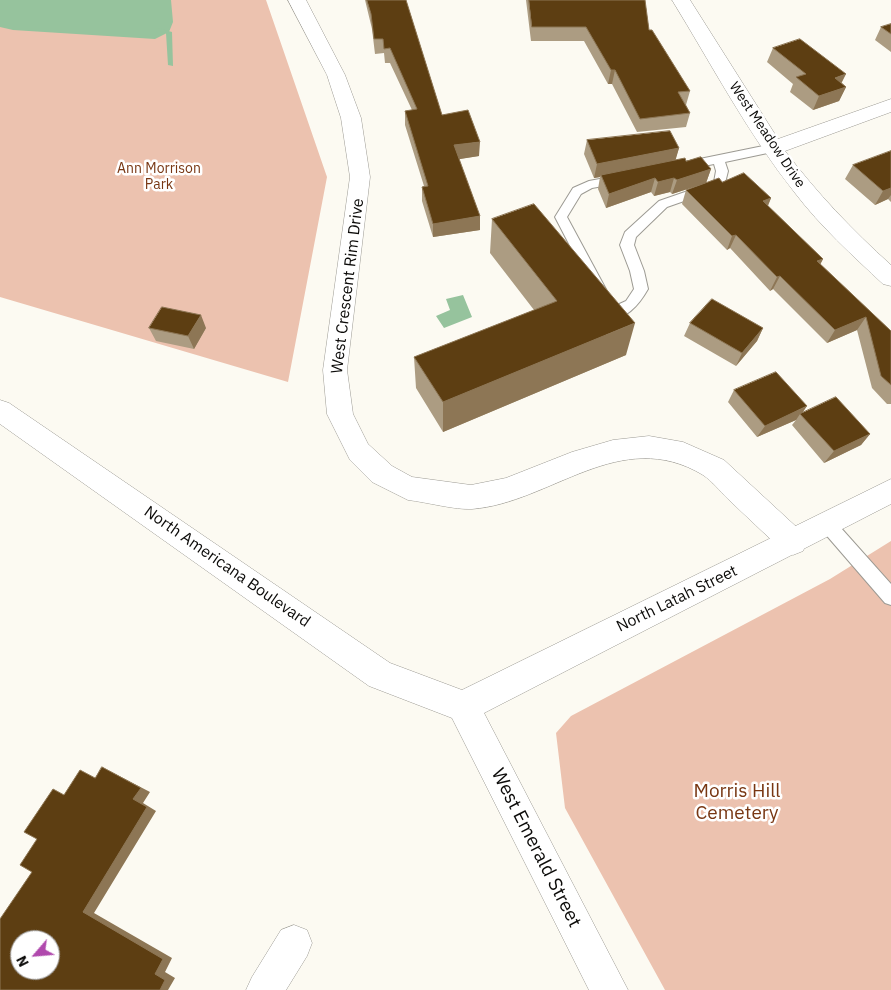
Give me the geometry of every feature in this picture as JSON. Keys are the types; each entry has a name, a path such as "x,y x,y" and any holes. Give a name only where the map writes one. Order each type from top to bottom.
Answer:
{"street":[{"name":"West Crescent Rim Drive","path":"297,0 336,75 351,118 360,177 335,370 340,414 359,452 382,474 408,488 471,497 508,489 581,460 613,451 649,447 683,453 714,468 793,542"},
{"name":"West Meadow Drive","path":"681,0 773,148 803,189 836,225 891,278"},
{"path":"773,148 891,105"},
{"name":"North Americana Boulevard","path":"0,410 380,675 463,706"},
{"name":"North Latah Street","path":"463,706 793,542 891,491"},
{"name":"West Emerald Street","path":"463,706 609,990"},
{"path":"265,990 294,943"}],"lane":[{"path":"672,168 773,148"},
{"path":"635,176 589,185 577,191 561,217 612,313 631,305 641,289 627,245 630,235 663,204 720,184 722,171 718,159"},
{"path":"827,524 891,598"}],"green space":[{"name":"Ann Morrison Park","path":"0,0 266,0 327,177 288,382 0,297"},
{"name":"Morris Hill Cemetery","path":"891,541 891,990 665,990 565,808 556,733 571,716 830,579"}],"shaded area":[{"path":"0,0 171,0 173,22 169,32 155,39 13,30 0,27"},
{"path":"463,295 472,317 444,328 436,316 450,310 446,299"}],"building":[{"path":"367,0 406,0 442,115 468,110 480,142 454,145 480,216 433,224 422,187 428,186 405,111 417,109 390,48 384,49 383,39 374,39"},
{"path":"529,0 645,0 649,30 652,30 690,91 678,92 690,113 640,119 615,70 611,70 586,27 532,27"},
{"path":"891,24 891,34 881,27"},
{"path":"800,39 846,74 835,78 846,87 819,96 796,77 806,74 773,48"},
{"path":"670,131 679,148 597,164 587,140"},
{"path":"891,151 891,188 883,191 853,165"},
{"path":"701,157 711,169 677,180 674,178 658,182 655,178 609,194 601,175 685,158 686,161"},
{"path":"744,173 771,198 763,201 823,259 817,261 891,331 891,385 881,376 866,317 835,330 780,276 777,277 736,235 732,236 686,190 719,178 722,182"},
{"path":"534,204 635,323 443,402 414,357 557,301 492,219"},
{"path":"712,299 763,328 742,353 690,323"},
{"path":"162,307 201,315 188,336 149,328"},
{"path":"776,372 807,406 765,426 734,390"},
{"path":"836,397 870,434 834,451 800,414"},
{"path":"102,767 141,788 133,799 147,807 83,912 163,959 155,974 165,980 160,990 0,990 0,919 32,872 20,865 37,839 24,832 53,789 64,795 80,770 95,778"}],"waterway":[{"path":"158,30 169,32 171,65"}]}
